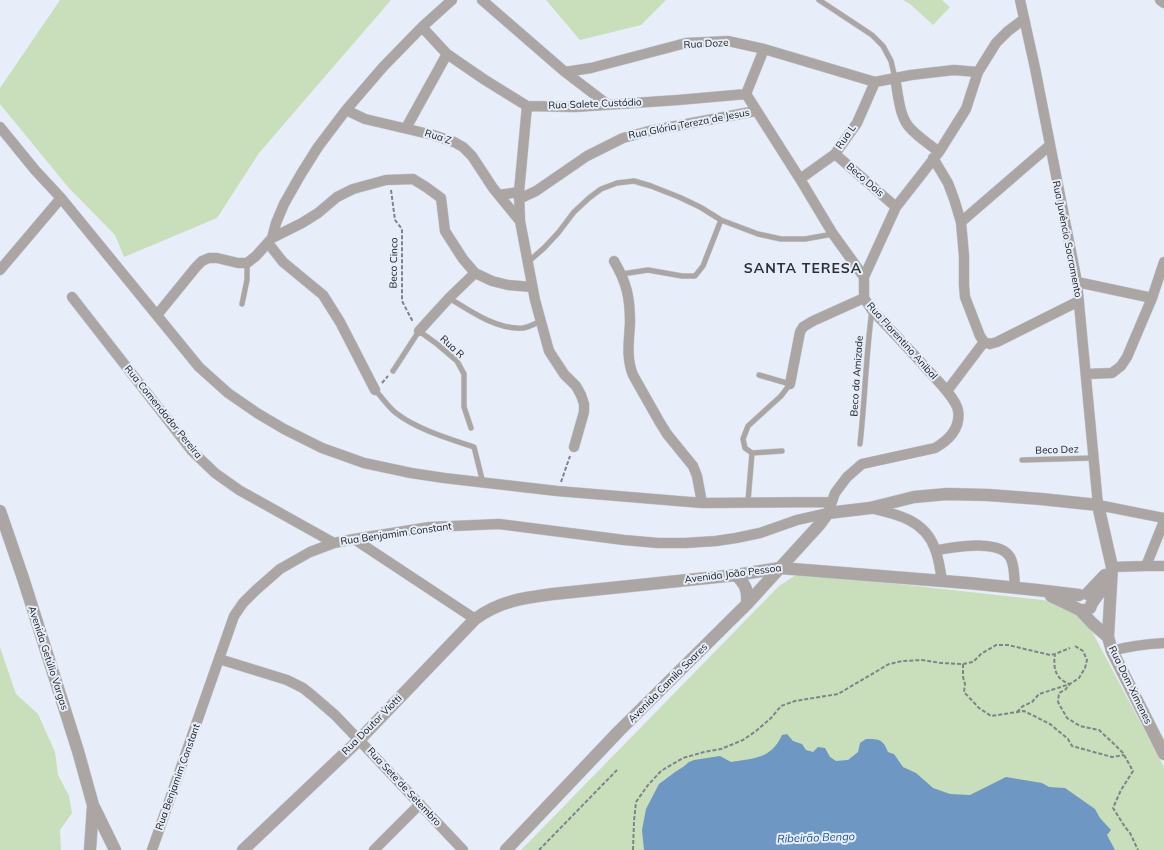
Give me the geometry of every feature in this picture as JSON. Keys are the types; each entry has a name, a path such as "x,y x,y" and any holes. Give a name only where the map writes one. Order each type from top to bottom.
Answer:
{"street":[{"path":"270,241 284,204 318,146 346,110 383,67 422,27 452,0"},
{"path":"482,0 565,72 607,104"},
{"name":"Rua Juvêncio Sacramento","path":"1020,0 1077,282 1098,505"},
{"path":"1160,0 1164,2"},
{"path":"764,49 746,94 833,234 864,277 896,207 936,155 966,109 978,72 996,43 1008,31 1024,19"},
{"path":"422,27 447,54 527,106 519,195 520,221 532,287 549,351 564,374 576,386 584,404 584,412 574,447"},
{"name":"Rua Doze","path":"565,72 591,68 686,43 728,41 764,49 875,82 954,70 978,72"},
{"path":"406,128 447,54"},
{"path":"895,78 905,121 909,128 936,155 954,199 961,222 966,297 980,336 984,342 990,344 997,342 1079,301"},
{"name":"Rua L","path":"800,179 835,154 857,123 875,82"},
{"name":"Rua Salete Custódio","path":"527,106 574,107 746,94"},
{"name":"Rua Z","path":"346,110 381,123 433,135 454,142 472,156 487,180 520,221"},
{"name":"Rua Glória Tereza de Jesus","path":"499,195 519,195 536,191 587,156 624,138 649,131 756,111"},
{"path":"0,127 35,170 61,198 199,366 228,393 257,413 284,429 322,448 364,463 431,476 557,491 702,503 748,501 830,507 870,508 897,514 914,522 928,535 936,550 942,580"},
{"path":"961,222 1049,146"},
{"name":"Beco Dois","path":"835,154 896,207"},
{"path":"157,315 202,261 209,258 217,258 247,263 270,241 318,213 337,197 353,189 386,180 413,179 441,198 445,231 463,259 475,273 492,281 508,285 532,287"},
{"path":"0,270 61,198"},
{"path":"270,241 283,262 323,295 340,322 375,390"},
{"path":"614,261 622,274 627,289 629,306 628,356 633,375 659,421 675,445 693,466 697,476 702,503"},
{"path":"1086,374 1112,373 1121,366 1127,357 1152,298 1164,262"},
{"path":"419,331 449,298 475,273"},
{"name":"Rua Florentino Anibal","path":"830,507 835,493 847,477 862,464 918,453 935,448 944,443 952,435 957,426 957,408 947,391 872,310 864,298 864,277"},
{"path":"1077,282 1152,298"},
{"name":"Rua Comendador Pereira","path":"72,297 192,451 215,473 239,490 334,543"},
{"path":"790,384 800,332 803,327 864,298"},
{"path":"947,391 984,342"},
{"path":"870,508 914,497 947,494 988,495 1098,505 1164,518"},
{"name":"Rua Dom Ximenes","path":"1098,505 1112,572 1108,637 1112,651 1164,754"},
{"name":"Rua Benjamim Constant","path":"152,850 234,616 256,590 280,569 310,552 334,543 354,538 430,527 499,524 624,540 684,543 716,541 760,534 830,507"},
{"name":"Avenida Camilo Soares","path":"506,850 619,731 747,604 820,524 830,507"},
{"name":"Avenida Getúlio Vargas","path":"0,512 28,593 94,805"},
{"path":"1146,566 1164,521"},
{"path":"354,538 475,619"},
{"path":"936,550 968,546 993,547 1004,551 1010,557 1014,569 1014,587"},
{"path":"1110,613 1085,603 1112,572 1146,566 1164,566"},
{"name":"Avenida João Pessoa","path":"502,604 523,598 553,594 736,575 780,568 1014,587 1037,590 1085,603"},
{"path":"736,575 746,587 748,594 747,604"},
{"name":"Rua Dom Ximenes","path":"1085,603 1092,623 1108,637"},
{"name":"Rua Doutor Viotti","path":"243,850 359,740 475,619 486,611 502,604"},
{"path":"1112,651 1139,645 1164,643"},
{"name":"Rua Sete de Setembro","path":"219,659 287,680 303,688 335,715 463,850"},
{"path":"374,850 420,804"},
{"path":"90,850 94,805"},
{"path":"94,805 115,850"}],"lane":[{"path":"819,0 872,35 883,46 891,61 895,78"},
{"path":"528,262 544,248 574,212 589,198 601,189 617,183 634,181 679,196 721,220 758,234 781,239 804,239 833,234"},
{"path":"622,274 648,270 682,276 695,276 703,266 721,220"},
{"path":"242,304 247,280 247,263"},
{"path":"449,298 481,318 507,326 524,328 541,321"},
{"name":"Beco da Amizade","path":"860,444 872,310"},
{"path":"393,371 419,331"},
{"name":"Rua R","path":"419,331 457,361 464,374 464,407 471,428"},
{"path":"759,375 790,384 781,396 748,426 743,439 745,448 752,453 782,451"},
{"path":"375,390 395,413 416,425 445,438 474,447 484,483"},
{"path":"748,501 752,453"},
{"name":"Beco Dez","path":"1022,460 1093,458"}],"path":[{"name":"Beco Cinco","path":"372,184 385,185 392,191 395,220 402,229 402,301 419,331"},
{"path":"375,390 393,371"},
{"path":"557,491 574,447"},
{"path":"633,850 636,802 648,785 661,771 682,758 721,749 736,742 756,731 782,706 838,694 889,664 902,661 922,660 963,664 973,662 980,654 996,645 1008,645 1050,655 1070,648"},
{"path":"1017,712 1023,706 1032,702 1039,694 1070,684 1079,678 1085,668 1087,660 1083,651 1075,646"},
{"path":"1056,654 1054,663 1056,674 1063,682 1070,684"},
{"path":"963,664 962,677 965,684 964,692 979,708 991,716 1024,711 1050,724 1068,739 1072,746 1112,757 1124,755"},
{"path":"1070,684 1066,689 1058,693 1058,702 1067,718 1080,726 1099,730 1124,755 1133,771 1113,808 1130,833 1138,850"},
{"path":"539,850 617,770"}],"green space":[{"path":"60,0 391,0 259,153 217,218 124,257 115,235 68,187 0,104 0,88"},
{"path":"546,0 666,0 641,25 580,40"},
{"path":"903,0 942,0 950,7 933,25 910,4"},
{"path":"799,573 1060,602 1087,622 1164,767 1164,850 521,850 779,586"},
{"path":"0,647 16,694 38,714 55,752 58,775 69,796 72,813 60,830 61,850 0,850"}],"water":[{"name":"Ribeirão Bengo","path":"787,734 793,741 802,744 806,750 813,752 818,747 825,748 830,757 836,761 848,760 858,752 860,743 866,739 880,741 884,744 888,752 894,754 903,767 916,773 933,788 950,794 970,795 1006,777 1042,783 1049,787 1065,788 1095,809 1100,818 1111,830 1107,835 1115,850 644,850 642,830 646,809 659,784 694,760 720,756 731,762 761,756 773,749 782,735"}],"district":[{"name":"SANTA TERESA","path":"803,269"}]}
